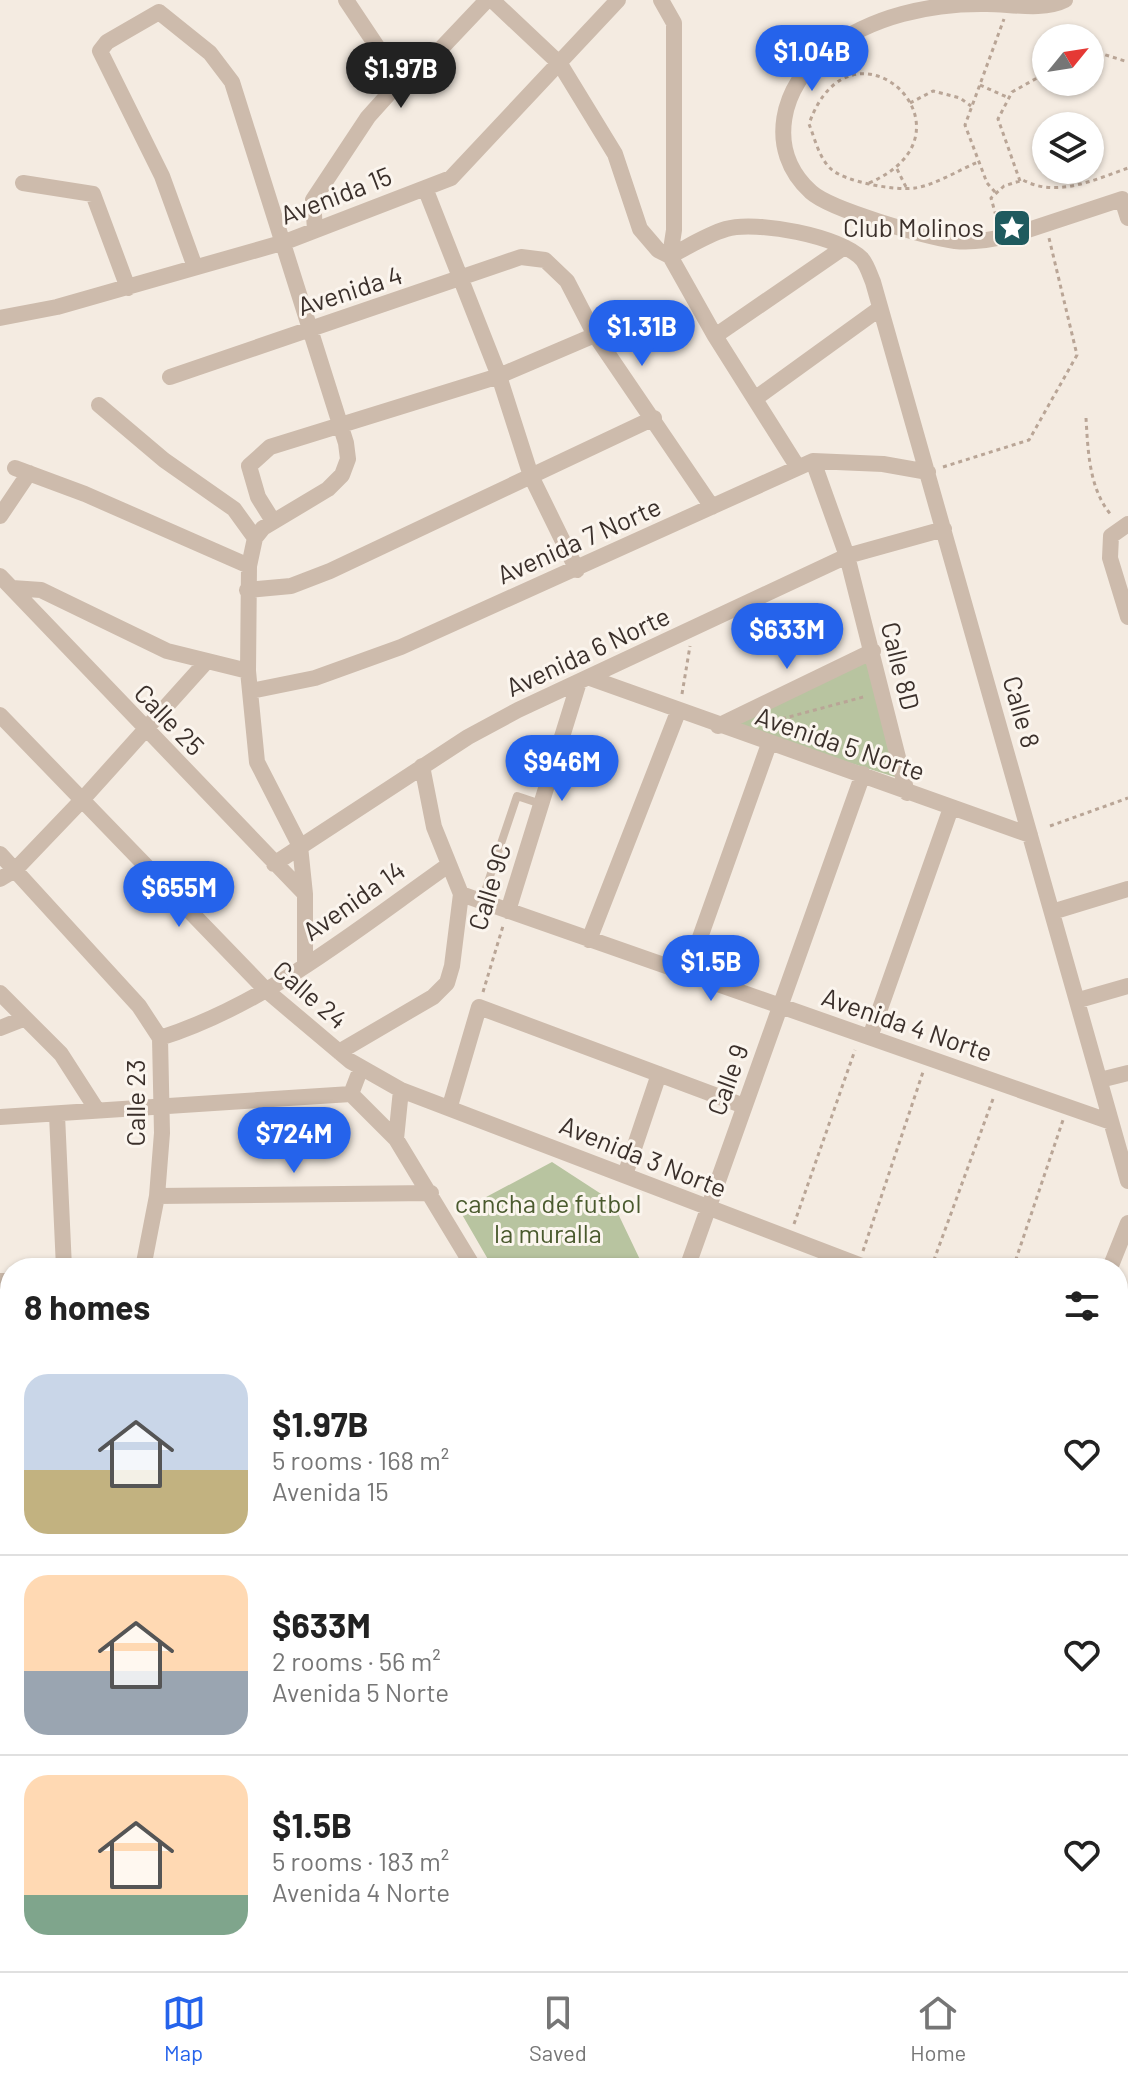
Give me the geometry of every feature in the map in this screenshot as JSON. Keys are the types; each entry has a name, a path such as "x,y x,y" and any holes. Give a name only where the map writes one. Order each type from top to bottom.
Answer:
{"street":[{"path":"346,0 403,78"},
{"path":"315,230 313,200 368,117 403,78 433,57 490,0"},
{"name":"Calle 8D","path":"490,0 560,64 615,154 640,229 658,250 670,256 715,336 805,463 847,556 907,793"},
{"name":"Avenida 15","path":"0,318 128,288 285,242 451,178 464,168 618,0"},
{"path":"661,0 674,23 676,53 674,230 670,256"},
{"path":"1065,0 1042,5 943,6 892,17 860,29 801,72 788,94 784,119 785,143 793,167 812,193 847,210 956,241 1016,234 1122,199 1128,218"},
{"path":"195,267 162,176 100,51 107,42 158,6 210,53 232,82 285,242 341,425 348,459 342,475 328,489 273,521 255,538 249,566 248,671 257,762 300,846 305,894 305,964"},
{"path":"23,183 93,194 128,288"},
{"path":"425,188 499,376 531,476 577,570"},
{"path":"670,256 729,228 758,227 815,235 843,248"},
{"path":"715,336 843,248"},
{"name":"Calle 8","path":"843,248 861,259 873,282 1127,1172"},
{"name":"Avenida 4","path":"170,377 521,257 545,260 567,281 595,335"},
{"path":"756,398 879,309"},
{"path":"273,521 258,497 249,466 270,447 499,376 595,335 712,507"},
{"path":"99,405 164,460 234,509 255,538"},
{"path":"247,590 291,586 308,581 654,418"},
{"name":"Avenida 7 Norte","path":"251,691 356,666 577,570 805,463 883,464 928,472"},
{"path":"0,516 22,470 249,566"},
{"path":"1126,525 1111,536 1110,558 1128,617"},
{"name":"Avenida 6 Norte","path":"274,864 493,723 847,556 944,529"},
{"path":"6,582 41,590 167,651 248,671"},
{"name":"Calle 25","path":"6,582 305,894"},
{"path":"718,726 873,651"},
{"path":"8,874 82,800 207,661"},
{"name":"Avenida 5 Norte","path":"584,680 863,774 907,793 1030,835"},
{"name":"Calle 9C","path":"508,911 584,680"},
{"path":"589,940 678,712"},
{"name":"Calle 24","path":"0,715 267,991 339,1052 401,1090"},
{"path":"687,974 769,744"},
{"path":"339,1052 433,997 447,983 461,894 447,866 434,827 422,766"},
{"name":"Calle 9","path":"690,1258 863,774"},
{"path":"866,1036 951,808"},
{"name":"Calle 23","path":"0,854 8,874 139,1006 160,1038 162,1109 157,1196 145,1258"},
{"name":"Avenida 14","path":"160,1038 217,1017 267,991 447,866"},
{"path":"1052,912 1128,889"},
{"name":"Avenida 4 Norte","path":"461,894 1111,1122"},
{"path":"1079,1000 1128,986"},
{"path":"0,993 61,1054 97,1110"},
{"path":"450,1106 479,1007 744,1106"},
{"path":"0,1028 23,1019"},
{"path":"351,1094 361,1068"},
{"path":"1100,1080 1128,1073"},
{"path":"625,1175 659,1074"},
{"path":"396,1139 401,1090"},
{"name":"Avenida 3 Norte","path":"401,1090 450,1106 707,1209 841,1258"},
{"path":"0,1117 162,1109 351,1094 396,1139 468,1258"},
{"path":"57,1115 64,1258"},
{"path":"157,1196 431,1193"},
{"path":"1114,1258 1128,1223"}],"lane":[{"path":"481,902 517,796 541,804"}],"path":[{"path":"995,192 987,183 965,125 1009,4"},
{"path":"1104,54 1128,62"},
{"path":"869,183 897,169 915,148 917,126 910,103 893,83 877,74 854,73 831,87 815,108 809,124 830,169 848,180 869,183 914,188 978,162"},
{"path":"1020,181 998,119 1012,92 1032,81"},
{"path":"980,85 1009,98"},
{"path":"910,103 933,91 960,98 971,106"},
{"path":"995,192 1020,181 1054,190 1128,168"},
{"path":"897,169 907,187"},
{"path":"995,192 991,207 1016,234"},
{"path":"928,472 1029,440 1077,355 1046,223"},
{"path":"1086,418 1088,457 1098,493 1109,514 1126,525"},
{"path":"678,712 692,630"},
{"path":"763,705 770,722 882,692"},
{"path":"1050,826 1128,798"},
{"name":"Calle 9C","path":"479,1007 508,911"},
{"path":"789,1239 866,1036"},
{"path":"865,1258 928,1057"},
{"path":"935,1258 999,1082"},
{"path":"1016,1258 1068,1105"}],"green space":[{"path":"868,661 895,777 732,726"},
{"name":"cancha de futbol la muralla","path":"552,1162 612,1201 639,1258 487,1258 460,1211"}],"place":[{"name":"Club Molinos","path":"1012,228"}]}
